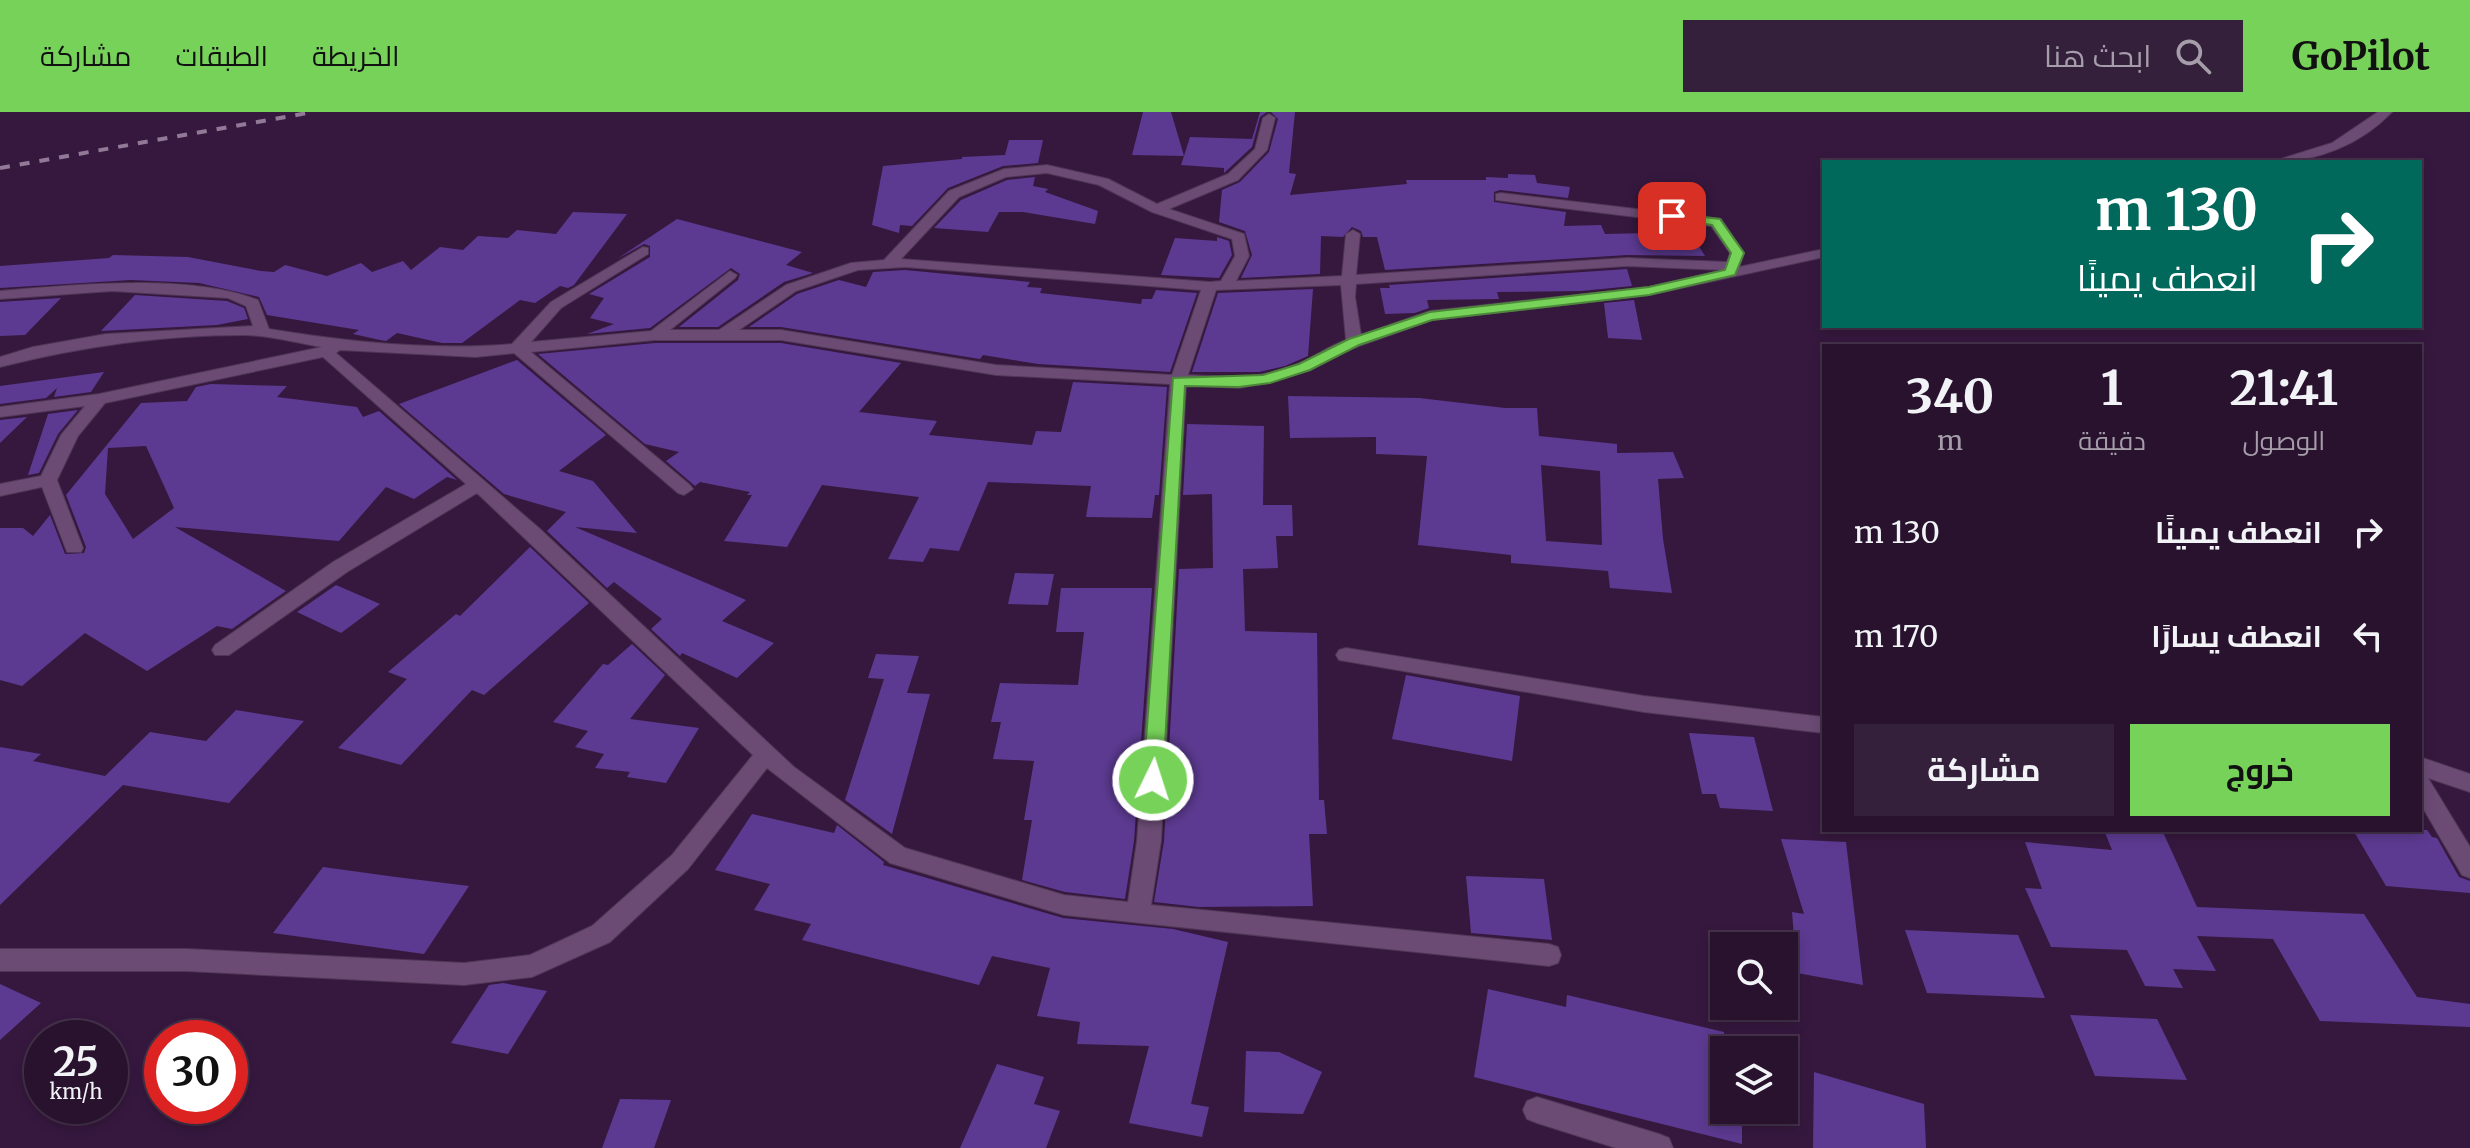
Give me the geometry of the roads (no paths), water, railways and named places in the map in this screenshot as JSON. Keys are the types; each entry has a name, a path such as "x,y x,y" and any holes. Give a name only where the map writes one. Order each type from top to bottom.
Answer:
{"street":[{"path":"2291,160 2316,156 2353,137 2386,112"},
{"path":"1157,209 1233,177 1261,150 1269,118"},
{"path":"888,264 954,194 1004,173 1047,169 1103,182 1157,209 1239,237 1242,256 1226,285"},
{"path":"1501,197 1716,222 1737,253 1731,270"},
{"path":"1353,234 1347,297 1354,342"},
{"path":"517,348 556,305 643,251"},
{"path":"0,362 33,352 106,339 246,330 332,348 476,352 655,335 781,335 996,370 1239,383 1305,367 1354,342 1430,316 1649,291 1731,270 1822,253"},
{"path":"722,335 791,288 856,266 888,264 1210,286 1627,262 1731,270"},
{"path":"655,335 730,275"},
{"path":"1138,914 1149,841 1178,381 1210,286"},
{"path":"0,295 112,287 230,294 253,303 262,332"},
{"path":"0,412 99,399 332,348"},
{"path":"332,348 533,533 765,755 898,856 1064,905 1549,955"},
{"path":"517,348 684,489"},
{"path":"74,548 48,480 70,435 99,399"},
{"path":"0,490 48,480"},
{"path":"222,650 340,567 478,485"},
{"path":"1346,655 1605,699 1752,720 1822,725"},
{"path":"0,960 187,960 464,974 532,966 601,934 680,862 765,755"},
{"path":"2422,767 2470,783"},
{"path":"2422,786 2470,868"},
{"path":"1537,1110 1659,1148"}],"railway":[{"path":"0,168 313,112"}]}
